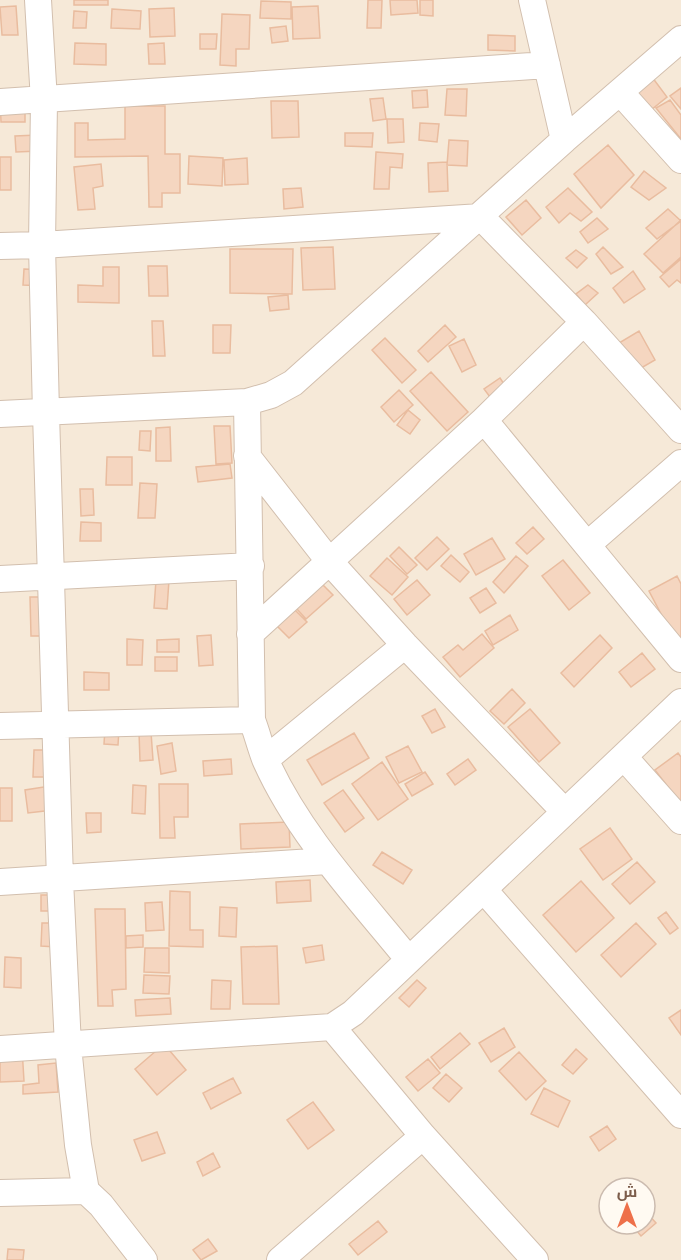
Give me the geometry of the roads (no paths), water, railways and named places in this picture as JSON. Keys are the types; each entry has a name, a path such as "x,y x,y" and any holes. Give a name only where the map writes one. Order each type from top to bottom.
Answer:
{"street":[{"path":"38,0 44,101 42,245 46,413 60,880 68,1046 78,1145 86,1191 100,1204 144,1260"},
{"path":"532,0 564,140"},
{"path":"0,414 247,402 271,395 293,383 481,217 564,140 681,39"},
{"path":"0,102 44,101 548,65"},
{"path":"620,92 681,160"},
{"path":"0,246 481,217 584,322 681,430"},
{"path":"250,634 484,420 584,322"},
{"path":"247,402 252,720 266,759 297,815 328,861 409,960"},
{"path":"484,420 681,659"},
{"path":"247,456 329,561 405,645 564,811"},
{"path":"587,545 681,463"},
{"path":"0,579 251,566"},
{"path":"266,759 405,645"},
{"path":"0,1049 332,1027 353,1014 681,702"},
{"path":"0,726 252,720"},
{"path":"624,757 681,821"},
{"path":"0,882 60,880 328,861"},
{"path":"484,890 681,1115"},
{"path":"332,1027 423,1136 535,1260"},
{"path":"280,1260 423,1136"},
{"path":"0,1193 86,1191"}]}
